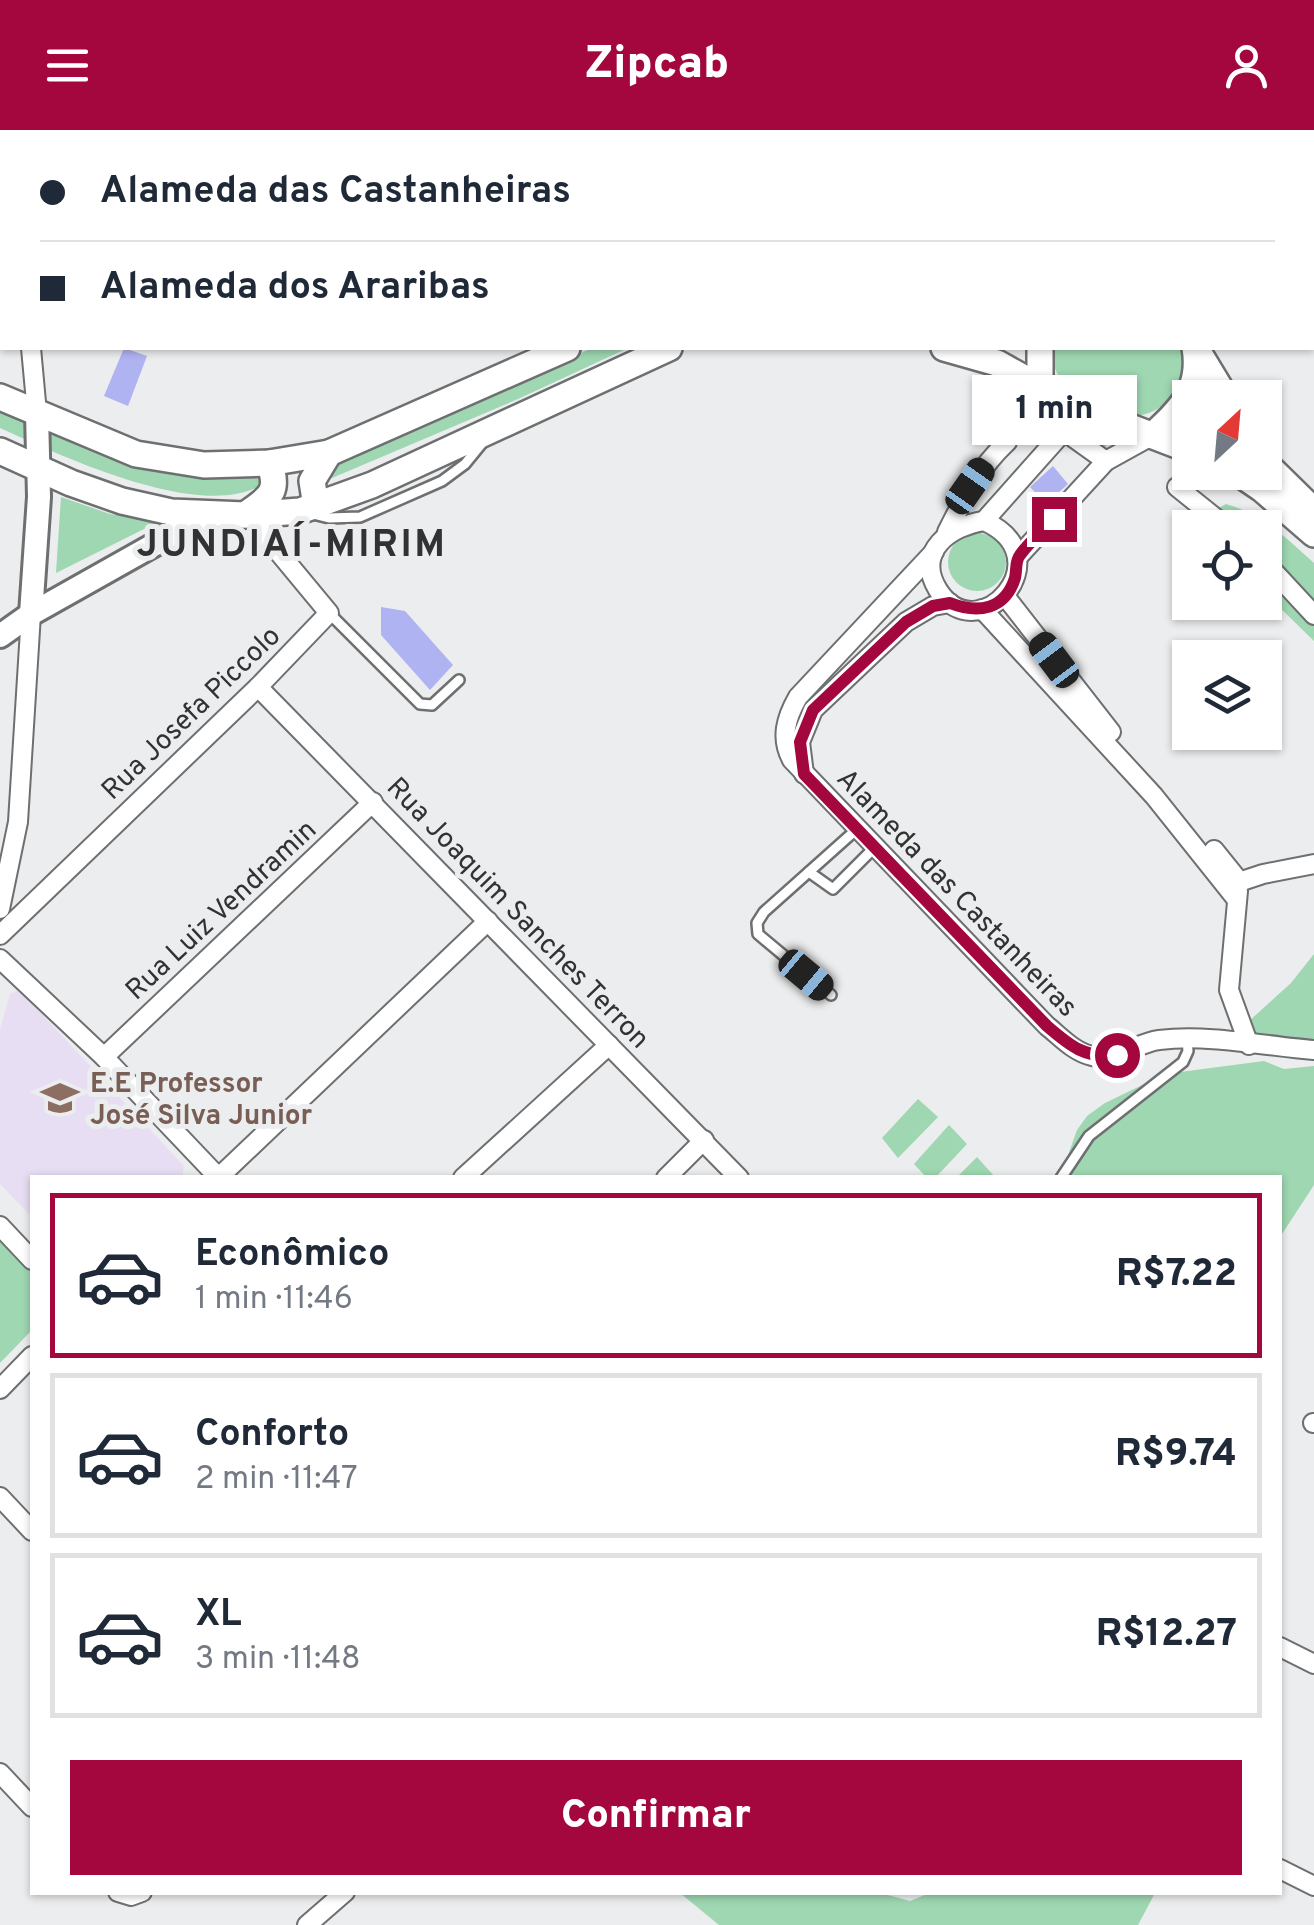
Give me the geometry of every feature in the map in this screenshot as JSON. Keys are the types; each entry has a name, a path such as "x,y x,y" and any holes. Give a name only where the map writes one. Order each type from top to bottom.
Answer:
{"main road":[{"path":"0,397 100,441 176,463 269,463 329,453 562,350"},
{"path":"0,451 122,501 171,512 251,515 308,508 372,485 665,350"},
{"path":"952,350 997,362 1070,404 1172,443"},
{"path":"1040,350 1040,388"},
{"path":"1153,436 1190,392 1198,367 1195,350"},
{"path":"1196,350 1215,380"},
{"path":"31,614 38,507 37,413"},
{"path":"308,508 312,480 329,453"},
{"path":"251,515 273,490 275,478 269,463"},
{"path":"1282,479 1314,511"},
{"path":"1263,490 1314,534"},
{"path":"0,636 31,614 207,515"}],"street":[{"path":"31,350 37,413"},
{"path":"1040,388 1064,432 1106,462"},
{"path":"945,536 957,526 984,521 1064,432"},
{"path":"1016,558 1106,462 1153,436"},
{"path":"984,521 1007,536 1016,558 1014,579 998,604 965,609 950,603 933,580 934,552 970,486 1007,442"},
{"path":"1180,490 1205,510"},
{"path":"251,515 329,613"},
{"name":"Alameda das Castanheiras","path":"934,552 798,698 786,723 785,737 787,750 804,774 1047,1026 1073,1048 1102,1057 1156,1040 1186,1040 1314,1050"},
{"path":"1282,580 1314,615"},
{"path":"1005,596 1102,722 1163,788 1234,889 1229,990 1248,1044"},
{"name":"Alameda das Castanheiras","path":"804,774 800,742 813,710 906,622 933,606 950,603"},
{"path":"982,609 1234,889"},
{"name":"Rua Josefa Piccolo","path":"0,934 258,687 329,613"},
{"path":"0,909 18,822 31,614"},
{"name":"Rua Joaquim Sanches Terron","path":"258,687 736,1175"},
{"name":"Rua Luiz Vendramin","path":"104,1057 374,802"},
{"path":"1234,889 1314,864"},
{"path":"220,1175 488,920"},
{"path":"0,959 104,1057 216,1175"},
{"path":"466,1175 609,1045"},
{"path":"669,1175 704,1140"},
{"path":"0,1226 30,1258"},
{"path":"0,1388 30,1358"},
{"path":"0,1497 30,1529"},
{"path":"1282,1648 1314,1664"},
{"path":"0,1773 30,1806"},
{"path":"1282,1870 1314,1886"},
{"path":"307,1925 342,1895"}],"lane":[{"path":"329,613 420,704 432,706 460,680"},
{"path":"831,995 758,934 757,924 764,912 858,829"},
{"path":"809,872 833,888 876,848"},
{"path":"1063,1175 1089,1136 1183,1062 1188,1051 1186,1040"}],"shaded area":[{"name":"E.E Professor José Silva Junior","path":"19,990 184,1166 182,1175 30,1175 30,1215 0,1184 0,1030 10,994"}],"green space":[{"path":"587,350 624,350 332,478 323,475 326,466"},
{"path":"1053,350 1181,350 1187,375 1184,380 1172,380 1172,396 1163,405 1142,415 1113,410 1084,397 1067,386 1056,370"},
{"path":"0,412 37,429 151,465 258,473 263,484 237,494 205,496 131,481 0,428"},
{"path":"1073,428 1127,431 1100,450"},
{"path":"61,497 110,514 160,521 56,573"},
{"path":"1226,504 1243,510 1215,510"},
{"path":"977,533 998,541 1006,562 998,583 977,591 956,583 948,562 956,541"},
{"path":"1282,534 1314,563 1314,641 1282,610"},
{"path":"1314,954 1314,1043 1252,1036 1248,1022 1291,983"},
{"path":"1264,1061 1284,1069 1314,1066 1314,1185 1282,1234 1282,1175 1061,1175 1077,1130 1087,1116 1165,1074"},
{"path":"918,1099 938,1117 898,1158 882,1138"},
{"path":"949,1125 967,1144 938,1175 924,1175 914,1164"},
{"path":"977,1157 993,1175 959,1175"},
{"path":"0,1235 30,1266 30,1332 0,1363"},
{"path":"682,1895 888,1895 910,1901 925,1895 1154,1895 1138,1925 719,1925"}],"building":[{"path":"123,350 147,356 128,406 104,396"},
{"path":"1053,466 1068,484 1046,504 1030,487"},
{"path":"381,607 405,611 453,665 430,690 381,635"}],"place":[{"name":"E.E Professor José Silva Junior","path":"60,1098"}],"district":[{"name":"JUNDIAÍ-MIRIM","path":"292,543"}],"route":[{"path":"1054,519 1016,558 1011,588 998,604 965,609 950,603 918,613 813,710 800,742 804,774 1047,1026 1073,1048 1091,1056 1117,1055"}]}
